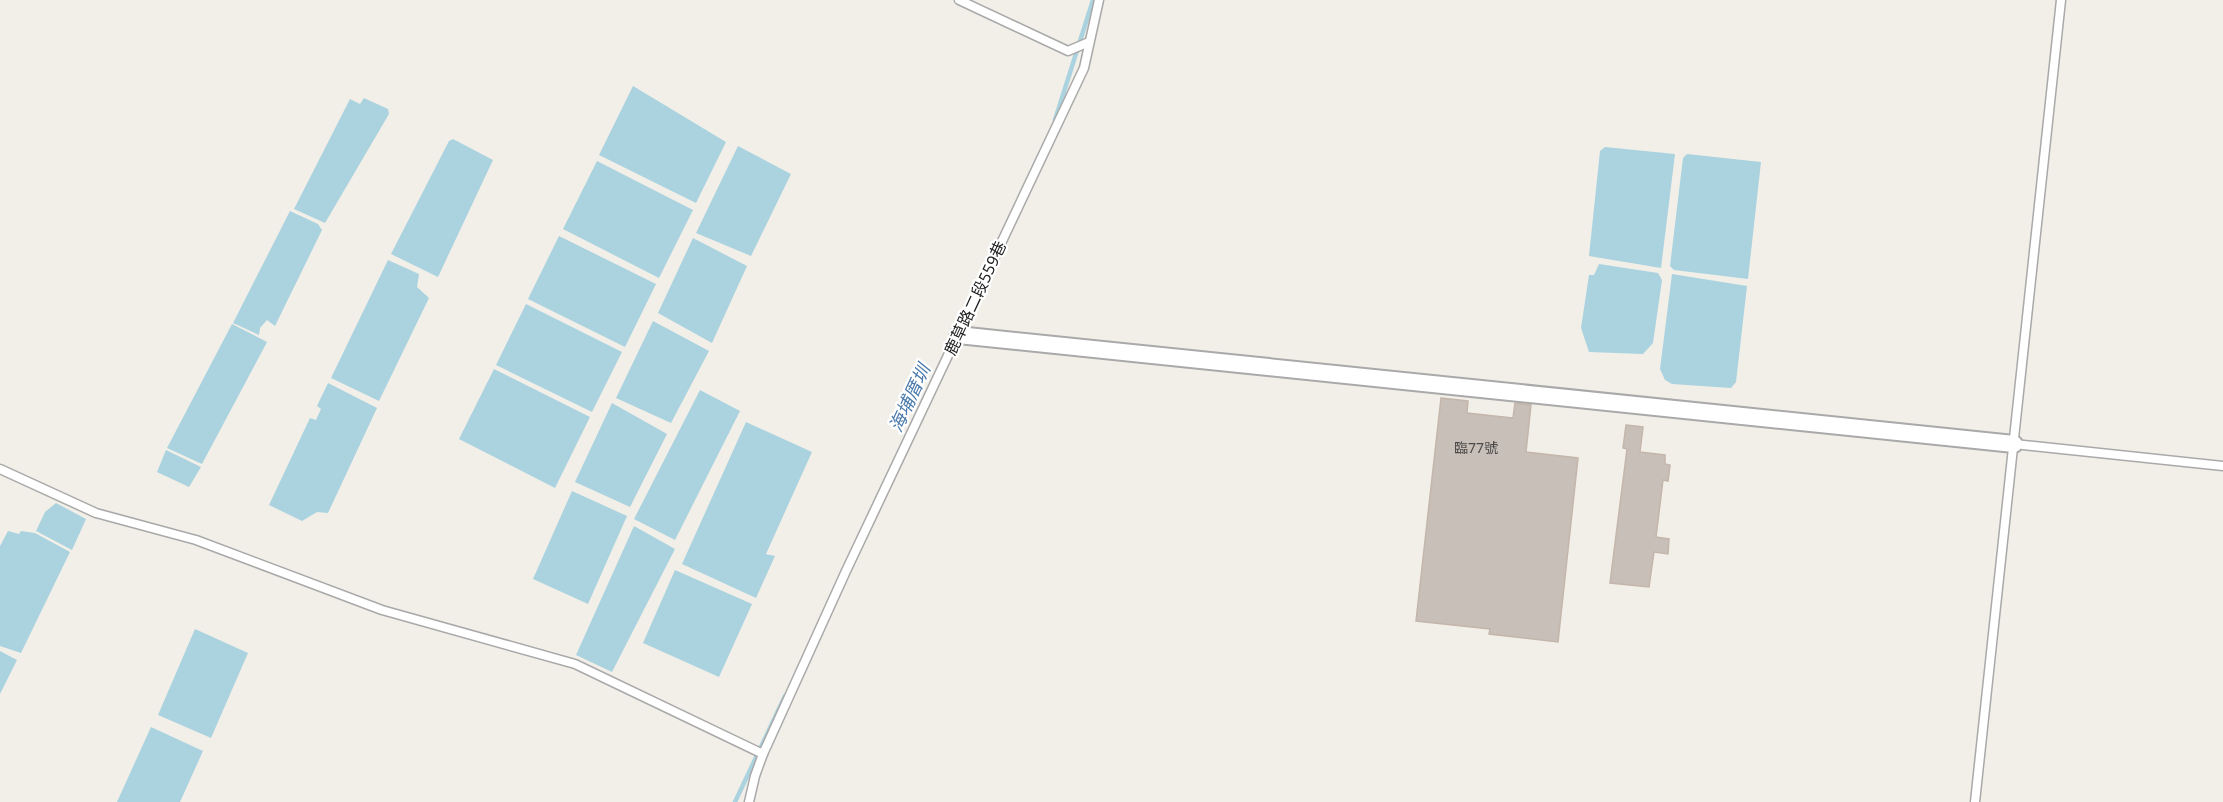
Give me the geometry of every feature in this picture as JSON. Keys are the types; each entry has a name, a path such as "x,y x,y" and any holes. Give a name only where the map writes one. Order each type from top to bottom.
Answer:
{"street":[{"path":"958,335 2014,444"}],"lane":[{"path":"958,0 1068,51 1089,42"},
{"name":"鹿草路二段559巷","path":"749,802 763,754 846,571 1084,68 1099,0"},
{"path":"1975,802 2061,0"},
{"path":"2014,444 2223,466"},
{"path":"0,470 96,513 196,540 382,610 575,664 763,754"}],"water":[{"path":"633,86 726,142 696,203 599,155"},
{"path":"364,98 388,109 389,114 325,223 294,209 350,99 360,104"},
{"path":"453,139 493,160 438,277 391,254 449,141"},
{"path":"738,146 791,174 751,256 696,233"},
{"path":"1605,147 1675,154 1661,268 1589,256 1600,151"},
{"path":"1687,154 1761,162 1748,279 1674,270 1670,266 1683,158"},
{"path":"597,161 693,210 659,278 563,229"},
{"path":"290,211 318,224 322,230 275,326 267,320 260,328 259,335 233,323"},
{"path":"559,236 656,284 625,347 528,299"},
{"path":"693,238 747,266 712,343 658,313"},
{"path":"388,260 419,274 417,287 429,298 379,401 331,378"},
{"path":"1599,264 1658,273 1662,280 1653,343 1643,354 1589,352 1581,328 1589,275 1594,275"},
{"path":"1672,274 1747,286 1736,382 1731,388 1672,384 1665,380 1660,369"},
{"path":"526,304 622,352 592,412 496,365"},
{"path":"653,321 709,351 671,423 616,398"},
{"path":"232,324 267,342 202,464 167,448"},
{"path":"494,369 590,417 555,488 459,439"},
{"path":"328,383 377,408 328,513 317,512 302,521 269,505 310,418 316,420 321,409 317,406"},
{"path":"700,390 740,411 675,540 634,519"},
{"path":"612,403 667,434 630,507 575,482"},
{"path":"746,422 812,452 766,554 775,556 756,598 682,564"},
{"path":"166,450 201,467 189,487 157,472"},
{"path":"572,491 627,516 588,604 533,579"},
{"path":"56,503 86,519 72,550 36,531 45,512"},
{"path":"634,526 675,549 612,672 576,655"},
{"path":"8,531 19,534 21,531 35,533 70,552 21,653 0,646 0,546"},
{"path":"675,570 752,604 719,677 643,643"},
{"path":"195,629 248,653 211,738 158,715"},
{"path":"0,651 17,660 0,694"},
{"path":"151,727 203,751 180,802 117,802"}],"building":[{"path":"1441,398 1468,401 1467,413 1513,418 1515,403 1531,405 1526,452 1578,458 1558,642 1489,634 1490,629 1416,621"},
{"path":"1626,425 1643,427 1640,452 1665,455 1665,464 1670,465 1668,481 1663,480 1656,537 1669,539 1668,554 1654,552 1649,587 1610,583 1627,449 1623,448"}],"waterway":[{"name":"海埔厝圳","path":"1055,120 1093,0"},
{"name":"海埔厝圳","path":"735,802 785,696"}]}
